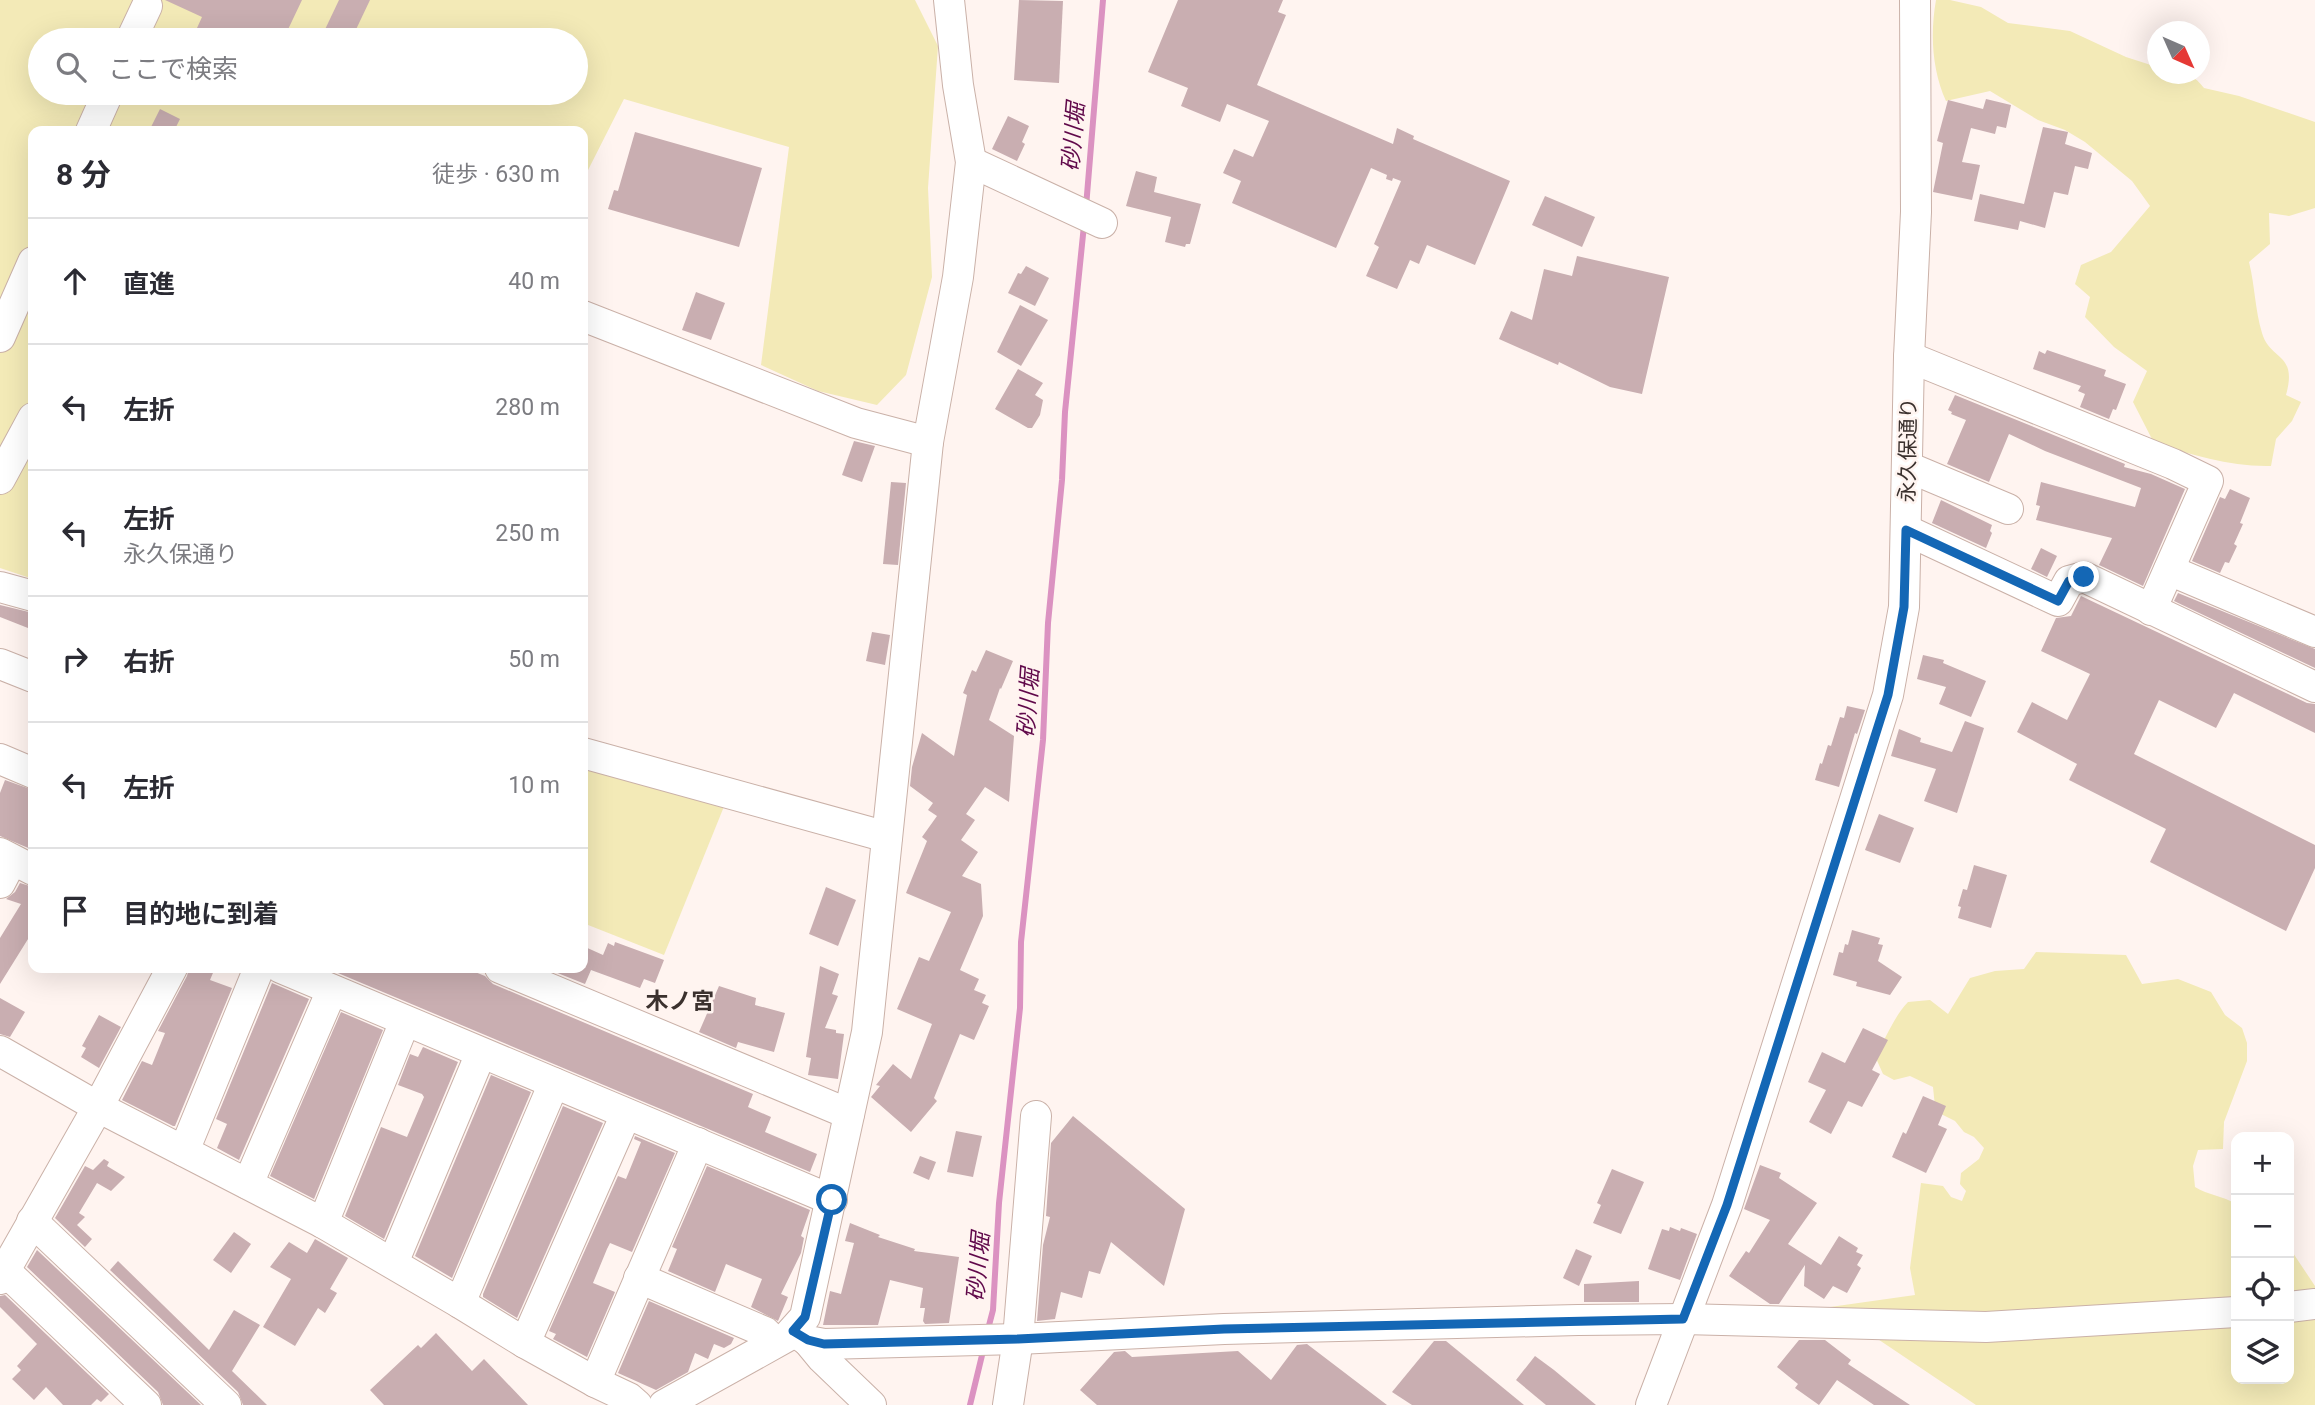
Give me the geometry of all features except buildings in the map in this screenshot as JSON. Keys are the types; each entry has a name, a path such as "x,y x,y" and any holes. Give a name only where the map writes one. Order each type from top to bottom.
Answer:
{"street":[{"path":"664,1405 792,1338 805,1317 867,1032 928,442 958,278 971,162 958,85 949,0"},
{"name":"永久保通り","path":"1657,1402 1683,1319 1727,1205 1888,695 1904,607 1909,357 1916,212 1915,0"},
{"path":"136,28 146,6"},
{"path":"93,126 103,105"},
{"path":"971,162 1102,223"},
{"path":"0,337 28,273"},
{"path":"588,318 856,423 928,442"},
{"path":"1909,357 2173,464 2208,481 2151,610"},
{"path":"0,479 28,427"},
{"path":"1908,467 2008,509"},
{"path":"1906,530 2058,601 2069,581 2084,577 2315,687"},
{"path":"2169,570 2315,632"},
{"path":"0,587 28,595"},
{"path":"0,664 28,675"},
{"path":"588,754 887,837"},
{"path":"0,759 28,771"},
{"path":"146,1405 2,1272 98,1107 169,973"},
{"path":"184,1151 257,973"},
{"path":"293,973 832,1200"},
{"path":"512,973 849,1114"},
{"path":"248,1184 332,990"},
{"path":"323,1223 405,1021"},
{"path":"0,1051 98,1107 323,1223 525,1343 629,1398 636,1405"},
{"path":"393,1263 481,1053"},
{"path":"460,1303 554,1083"},
{"path":"525,1343 626,1114"},
{"path":"1008,1405 1036,1116"},
{"path":"595,1382 698,1143"},
{"path":"32,1220 226,1405"},
{"path":"639,1278 765,1332 824,1344 1014,1339 1224,1329 1683,1319 1986,1328 2231,1312"},
{"path":"2294,1306 2315,1304"},
{"path":"792,1338 822,1358 871,1405"}],"shaded area":[{"path":"0,0 915,0 938,46 928,188 932,277 906,375 877,405 818,391 761,365 789,147 624,99 588,170 588,126 28,126 28,577 0,568"},
{"path":"1936,0 1950,0 1981,7 2008,23 2070,31 2147,64 2147,84 2201,84 2204,88 2239,96 2315,122 2315,208 2289,216 2269,213 2270,244 2249,262 2262,333 2266,342 2286,364 2289,381 2286,395 2301,402 2292,421 2276,439 2271,466 2226,462 2154,443 2133,402 2147,371 2114,347 2085,317 2090,297 2075,284 2081,265 2111,252 2150,206 2132,181 2085,142 2065,130 2038,120 1990,91 1946,101 1938,77 1933,26"},
{"path":"588,767 725,804 664,955 588,925"},
{"path":"2036,952 2126,955 2142,984 2178,979 2211,992 2225,1015 2242,1028 2247,1043 2247,1061 2224,1122 2223,1149 2198,1150 2193,1166 2195,1187 2231,1202 2231,1384 2294,1384 2294,1254 2315,1286 2315,1405 1976,1405 1830,1307 1915,1295 1910,1268 1921,1183 1943,1186 1951,1197 1962,1201 1966,1191 1960,1184 1961,1173 1979,1159 1984,1148 1935,1107 1933,1087 1910,1076 1894,1080 1883,1074 1875,1056 1894,1021 1908,1002 1930,1000 1948,1014 1970,978 1995,971 2024,969"}],"waterway":[{"name":"砂川堀","path":"1086,207 1103,0"},
{"name":"砂川堀","path":"987,1333 993,1310 999,1203 1020,1008 1021,942 1043,740 1048,623 1084,225"},
{"name":"砂川堀","path":"970,1405 984,1347"}],"district":[{"name":"木ノ宮","path":"680,1001"}],"route":[{"path":"832,1200 805,1317 793,1331 808,1340 824,1344 1018,1339 1224,1329 1683,1319 1727,1205 1888,695 1904,607 1906,530 2058,601 2069,581 2084,577"}]}
